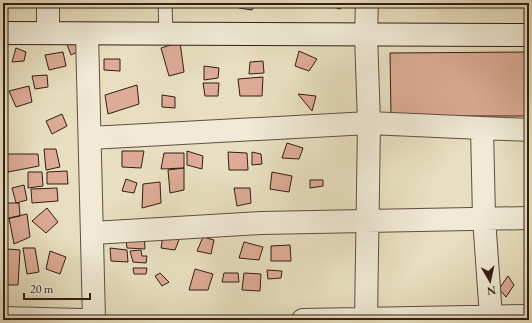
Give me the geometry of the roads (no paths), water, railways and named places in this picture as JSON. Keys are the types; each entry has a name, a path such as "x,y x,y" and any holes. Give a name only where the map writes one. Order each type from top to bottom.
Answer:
{"street":[{"path":"48,3 48,34"},
{"path":"366,320 369,123 366,35 367,3"},
{"path":"3,33 529,35"},
{"path":"87,34 94,320"},
{"path":"90,138 369,123 529,130"},
{"path":"482,128 484,218 491,316"},
{"path":"93,233 261,223 529,218"},
{"path":"303,320 529,316"},
{"path":"3,318 82,320"}],"lane":[{"path":"165,3 166,34"}]}
